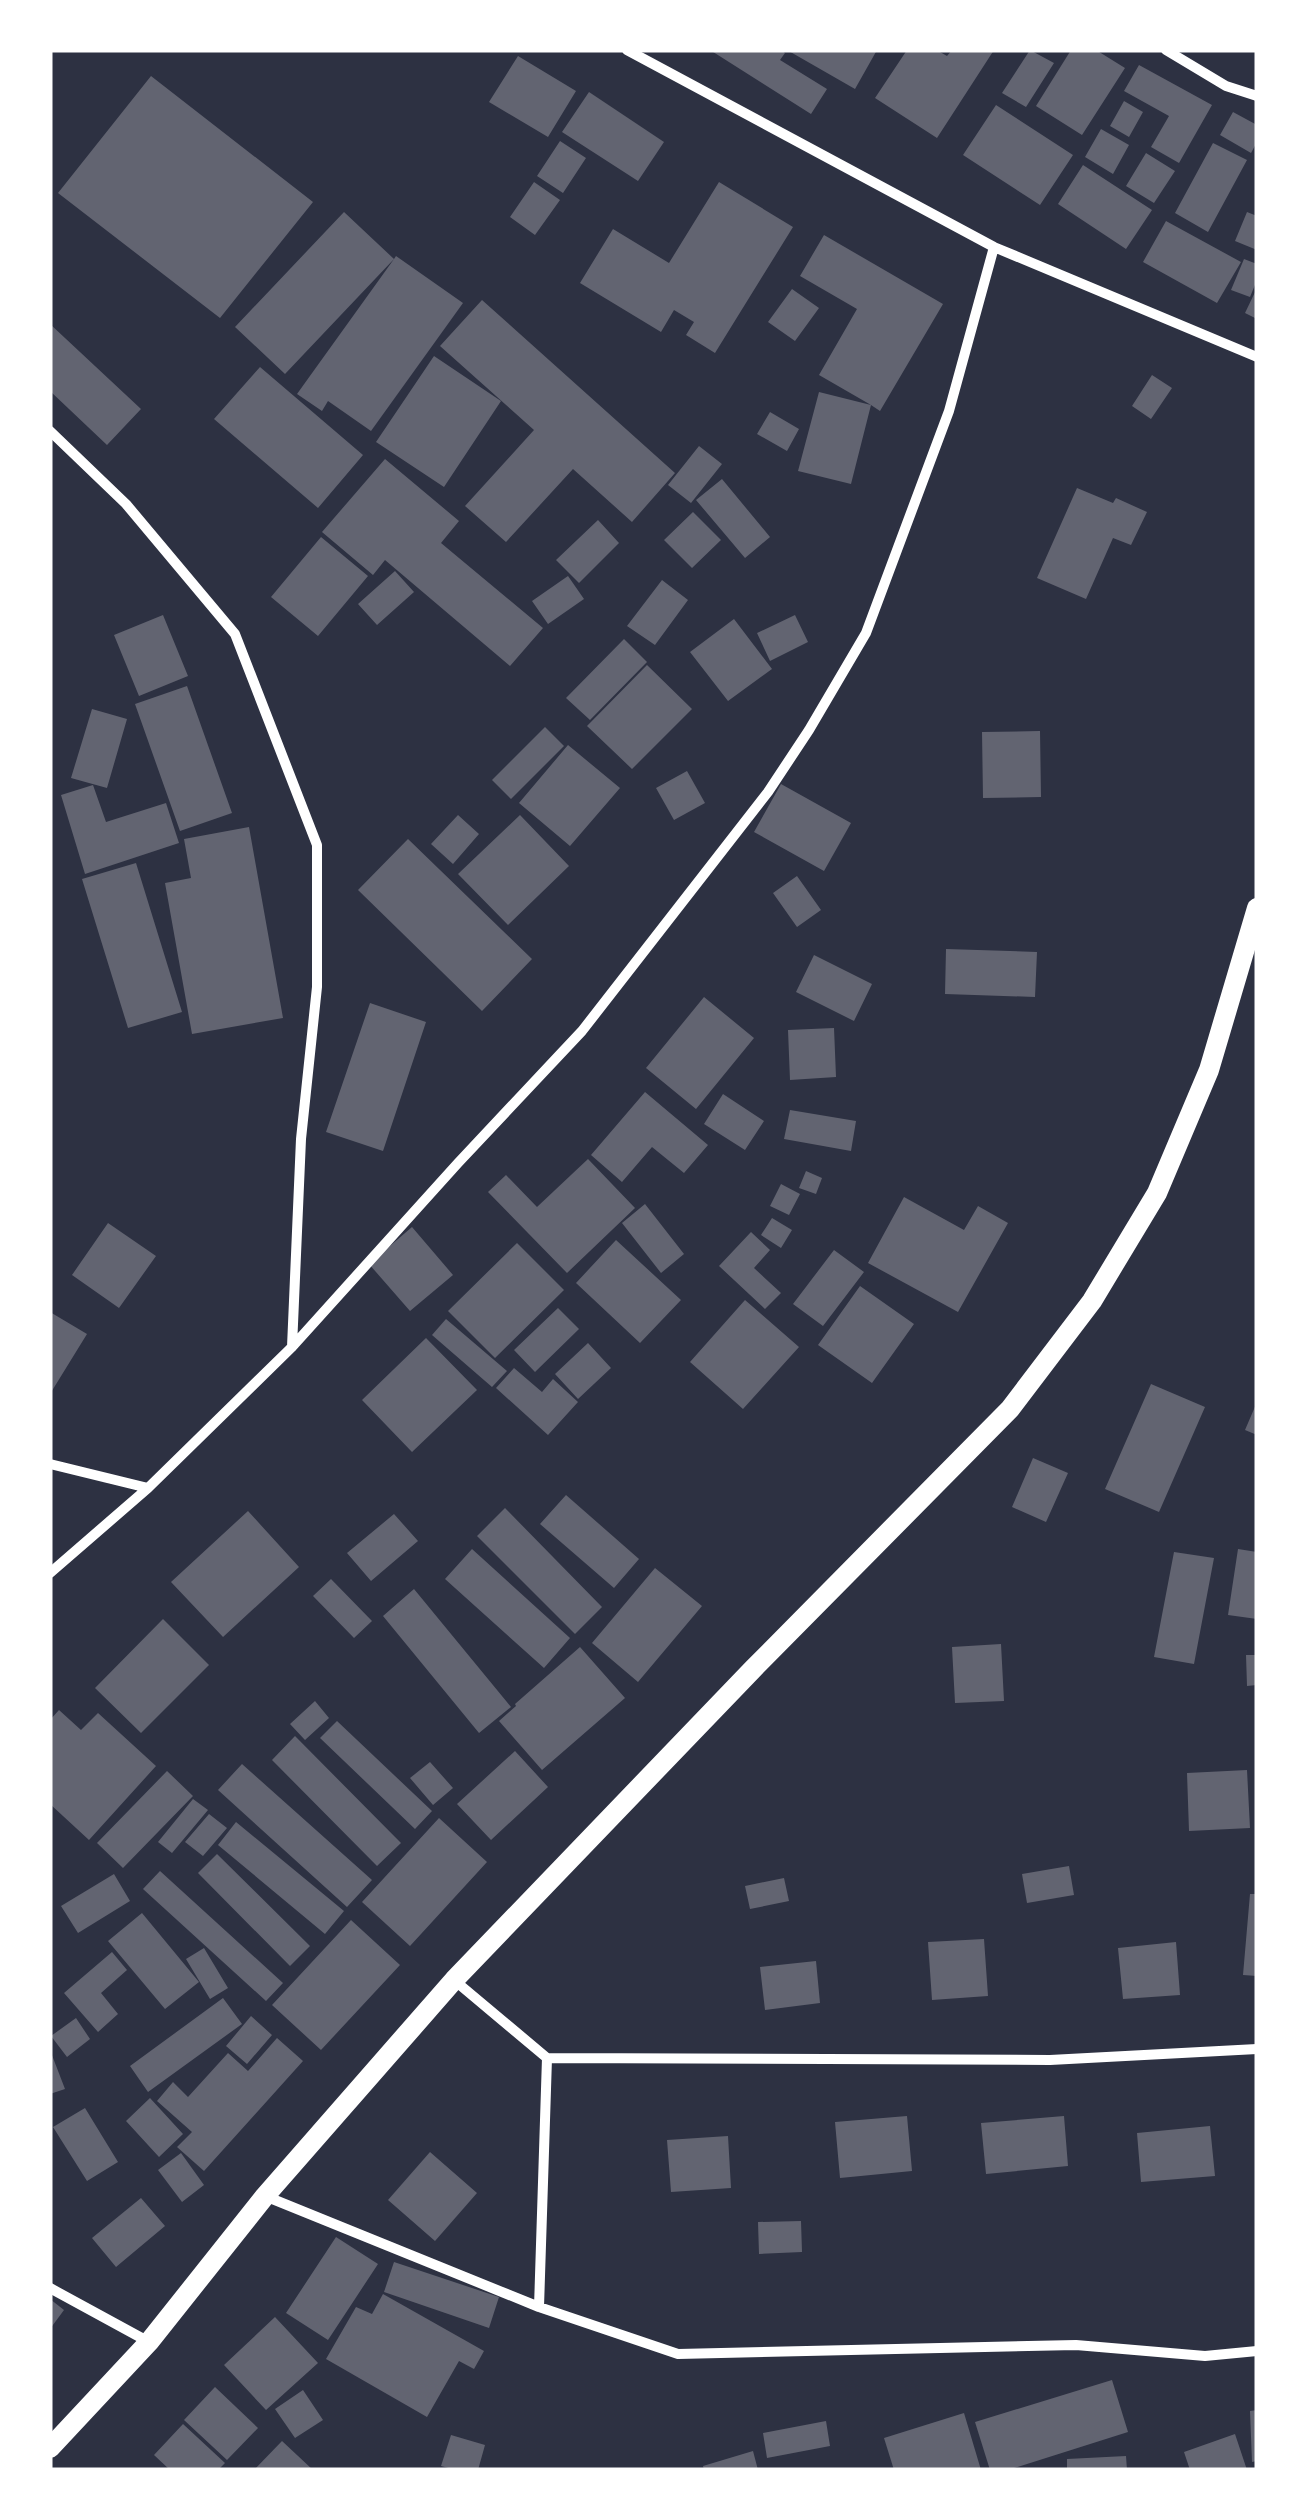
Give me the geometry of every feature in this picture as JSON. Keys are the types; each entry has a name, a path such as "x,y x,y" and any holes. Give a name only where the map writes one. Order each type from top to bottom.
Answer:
{"main road":[{"path":"50,2448 148,2342 265,2196 454,1980 752,1669 1010,1409 1092,1301 1158,1193 1209,1070 1257,908"}],"street":[{"path":"627,50 994,247 1257,357"},
{"path":"1166,50 1226,86 1257,96"},
{"path":"50,1573 148,1488 292,1347 582,1031 757,806 810,730 866,633 949,411 994,247"},
{"path":"50,431 126,504 235,634 318,845 318,987 301,1139 292,1347"},
{"path":"50,1464 148,1488"},
{"path":"454,1980 547,2058 1050,2060 1257,2049"},
{"path":"539,2307 547,2058"},
{"path":"265,2196 539,2307 678,2354 1076,2345 1205,2356 1257,2351"},
{"path":"50,2288 148,2342"}],"building":[{"path":"710,50 781,50 785,53 780,60 827,89 811,114"},
{"path":"787,50 877,50 855,89"},
{"path":"907,50 941,50 947,56 952,50 994,50 937,138 875,98"},
{"path":"1030,50 1054,63 1026,107 1002,93"},
{"path":"1071,50 1096,50 1125,68 1082,135 1036,106"},
{"path":"518,56 576,91 548,137 489,102"},
{"path":"1139,65 1212,105 1179,163 1151,147 1169,116 1124,91"},
{"path":"151,76 313,202 220,318 58,193"},
{"path":"589,92 664,142 638,181 562,132"},
{"path":"1124,101 1143,112 1129,137 1110,126"},
{"path":"996,105 1073,155 1040,205 963,155"},
{"path":"1233,112 1257,125 1257,142 1251,153 1220,135"},
{"path":"1101,129 1129,145 1113,174 1085,157"},
{"path":"560,141 586,158 563,193 537,176"},
{"path":"1213,143 1247,160 1208,232 1175,213"},
{"path":"1146,153 1175,171 1154,203 1126,186"},
{"path":"1083,165 1152,210 1126,249 1058,204"},
{"path":"534,182 560,200 535,235 510,217"},
{"path":"719,182 793,227 715,353 686,335 694,322 674,310 661,332 580,283 613,229 669,263"},
{"path":"344,212 394,259 285,374 235,327"},
{"path":"1247,212 1257,216 1257,250 1235,241"},
{"path":"1166,221 1241,262 1217,303 1143,262"},
{"path":"824,235 943,304 880,411 819,375 857,309 800,276"},
{"path":"396,256 463,303 371,431 328,401 322,411 297,394"},
{"path":"1244,259 1257,264 1257,280 1250,297 1231,290"},
{"path":"1257,288 1257,319 1245,313"},
{"path":"792,289 819,308 795,341 768,322"},
{"path":"482,300 675,473 632,522 573,469 506,542 465,506 534,430 440,346"},
{"path":"50,324 141,409 107,445 50,391"},
{"path":"434,356 501,401 444,487 376,442"},
{"path":"260,367 363,455 318,508 214,419"},
{"path":"1152,375 1172,388 1151,419 1132,406"},
{"path":"819,392 871,405 851,484 798,471"},
{"path":"770,412 799,429 787,451 757,434"},
{"path":"699,446 722,464 691,503 668,485"},
{"path":"385,459 459,521 441,543 543,628 510,666 385,560 373,575 322,532"},
{"path":"722,479 770,537 745,558 696,500"},
{"path":"1077,488 1113,503 1116,498 1147,512 1131,545 1113,538 1086,599 1037,578"},
{"path":"693,512 721,540 692,568 664,540"},
{"path":"598,520 619,543 579,583 556,560"},
{"path":"321,537 368,576 318,636 271,597"},
{"path":"395,571 414,592 377,625 358,604"},
{"path":"568,576 584,599 548,624 532,601"},
{"path":"662,580 688,600 655,645 627,626"},
{"path":"163,615 188,676 139,696 114,635"},
{"path":"795,615 808,642 770,661 757,633"},
{"path":"734,619 772,669 728,701 690,652"},
{"path":"624,639 647,662 590,720 566,698"},
{"path":"647,665 692,709 632,769 587,726"},
{"path":"187,686 232,813 180,831 135,704"},
{"path":"92,709 127,719 107,788 71,778"},
{"path":"545,727 564,746 511,799 492,780"},
{"path":"1040,731 1041,797 983,798 982,732"},
{"path":"568,745 620,788 570,846 519,803"},
{"path":"687,771 705,803 674,820 656,788"},
{"path":"781,784 851,823 824,871 754,832"},
{"path":"93,785 106,822 166,803 179,843 85,874 61,795"},
{"path":"458,815 479,834 453,864 431,844"},
{"path":"520,815 569,866 508,925 458,874"},
{"path":"249,827 283,1018 192,1034 165,883 191,878 184,839"},
{"path":"408,839 532,959 482,1011 358,890"},
{"path":"136,863 182,1012 128,1028 82,879"},
{"path":"797,876 821,910 797,927 773,893"},
{"path":"946,949 1037,952 1035,997 945,994"},
{"path":"814,955 872,984 854,1021 796,992"},
{"path":"704,997 754,1038 696,1109 646,1068"},
{"path":"370,1003 426,1022 383,1151 326,1132"},
{"path":"834,1028 836,1077 790,1080 788,1030"},
{"path":"645,1092 708,1145 684,1173 652,1147 622,1182 591,1155"},
{"path":"723,1094 764,1121 745,1150 704,1124"},
{"path":"790,1110 856,1121 851,1151 784,1139"},
{"path":"588,1159 635,1208 567,1273 488,1192 506,1175 537,1207"},
{"path":"806,1171 822,1178 816,1194 799,1188"},
{"path":"781,1184 800,1194 789,1215 770,1206"},
{"path":"904,1197 964,1230 978,1206 1008,1223 958,1312 868,1263"},
{"path":"645,1204 684,1254 661,1273 622,1223"},
{"path":"772,1218 792,1230 781,1248 761,1235"},
{"path":"108,1223 156,1256 119,1308 72,1275"},
{"path":"412,1227 453,1275 410,1311 369,1264"},
{"path":"751,1232 770,1250 754,1268 781,1293 765,1309 719,1266"},
{"path":"616,1240 681,1300 640,1343 576,1283"},
{"path":"517,1243 564,1290 495,1358 448,1311"},
{"path":"834,1250 864,1272 823,1326 793,1304"},
{"path":"860,1286 914,1324 872,1383 818,1345"},
{"path":"745,1300 799,1347 743,1409 690,1362"},
{"path":"558,1308 579,1329 535,1372 514,1350"},
{"path":"50,1312 87,1334 50,1394"},
{"path":"446,1319 507,1371 492,1387 432,1335"},
{"path":"426,1338 477,1390 412,1452 362,1400"},
{"path":"588,1343 611,1368 578,1399 555,1374"},
{"path":"514,1368 542,1392 553,1379 578,1402 548,1435 496,1388"},
{"path":"1151,1384 1205,1407 1159,1512 1105,1489"},
{"path":"1257,1402 1257,1435 1245,1430"},
{"path":"1033,1458 1068,1473 1046,1522 1012,1507"},
{"path":"566,1495 639,1559 614,1588 540,1524"},
{"path":"505,1508 602,1607 575,1634 477,1536"},
{"path":"248,1511 299,1567 223,1637 171,1582"},
{"path":"394,1514 418,1541 371,1581 347,1553"},
{"path":"472,1549 570,1638 544,1668 445,1579"},
{"path":"1238,1549 1257,1552 1257,1619 1228,1615"},
{"path":"1174,1552 1214,1558 1194,1664 1154,1657"},
{"path":"655,1568 702,1606 638,1682 592,1643"},
{"path":"331,1579 372,1621 354,1638 313,1596"},
{"path":"414,1589 511,1707 479,1733 383,1616"},
{"path":"163,1619 209,1665 141,1733 95,1688"},
{"path":"1001,1644 1004,1701 955,1703 952,1647"},
{"path":"580,1647 625,1698 542,1770 499,1721"},
{"path":"1246,1655 1257,1655 1257,1685 1247,1686"},
{"path":"315,1701 329,1718 305,1740 290,1724"},
{"path":"59,1710 81,1730 98,1713 156,1766 89,1840 50,1804 50,1720"},
{"path":"337,1721 432,1811 415,1829 320,1738"},
{"path":"295,1736 401,1843 377,1866 272,1760"},
{"path":"515,1751 548,1787 491,1840 457,1804"},
{"path":"430,1762 453,1788 433,1805 410,1778"},
{"path":"242,1764 372,1880 347,1907 218,1790"},
{"path":"1247,1770 1250,1828 1189,1831 1187,1773"},
{"path":"167,1771 193,1796 123,1868 97,1843"},
{"path":"193,1799 208,1810 172,1853 158,1842"},
{"path":"209,1814 227,1828 203,1856 185,1842"},
{"path":"439,1818 487,1862 410,1946 362,1902"},
{"path":"236,1822 344,1911 325,1934 218,1845"},
{"path":"217,1854 310,1946 290,1966 198,1873"},
{"path":"1069,1866 1074,1895 1027,1903 1022,1874"},
{"path":"160,1871 283,1983 266,2001 143,1889"},
{"path":"114,1874 130,1901 78,1933 61,1906"},
{"path":"784,1878 789,1901 750,1909 745,1886"},
{"path":"1250,1894 1257,1894 1257,1976 1243,1975"},
{"path":"142,1913 199,1982 165,2009 108,1941"},
{"path":"351,1920 400,1965 321,2050 272,2005"},
{"path":"984,1939 988,1996 932,2000 928,1942"},
{"path":"1176,1942 1180,1995 1123,1999 1118,1948"},
{"path":"204,1948 228,1988 210,1999 186,1959"},
{"path":"112,1952 127,1970 101,1993 118,2014 98,2032 64,1993"},
{"path":"816,1961 820,2003 765,2010 760,1967"},
{"path":"223,1998 242,2024 148,2092 130,2066"},
{"path":"251,2016 272,2035 247,2064 226,2046"},
{"path":"76,2018 90,2039 67,2057 51,2036"},
{"path":"277,2038 303,2061 204,2171 177,2147 192,2132 157,2101 173,2082 188,2097 228,2053 248,2071"},
{"path":"50,2050 65,2089 50,2094"},
{"path":"150,2098 183,2134 159,2157 126,2121"},
{"path":"85,2108 118,2162 87,2181 53,2127"},
{"path":"907,2116 912,2171 840,2178 835,2122"},
{"path":"1064,2116 1068,2166 986,2174 981,2123"},
{"path":"1210,2126 1215,2176 1141,2182 1137,2133"},
{"path":"728,2136 731,2188 671,2192 667,2140"},
{"path":"430,2152 477,2193 435,2241 388,2200"},
{"path":"181,2153 204,2185 182,2202 158,2170"},
{"path":"141,2198 165,2226 116,2267 92,2238"},
{"path":"801,2221 802,2252 759,2254 758,2222"},
{"path":"336,2237 378,2264 328,2340 286,2313"},
{"path":"394,2262 499,2297 489,2328 384,2292"},
{"path":"383,2294 484,2351 474,2369 459,2361 427,2417 326,2359 356,2307 372,2314"},
{"path":"50,2299 64,2310 50,2329"},
{"path":"275,2317 318,2363 266,2410 224,2365"},
{"path":"1112,2380 1128,2432 1008,2470 990,2470 975,2422"},
{"path":"215,2387 258,2428 227,2460 184,2420"},
{"path":"303,2390 323,2420 295,2438 275,2409"},
{"path":"1257,2410 1257,2461 1252,2462 1250,2411"},
{"path":"964,2413 981,2470 894,2470 884,2438"},
{"path":"826,2421 830,2446 767,2458 763,2433"},
{"path":"183,2424 225,2463 218,2470 170,2470 154,2455"},
{"path":"1235,2434 1247,2470 1190,2470 1184,2452"},
{"path":"451,2435 485,2445 478,2470 441,2466"},
{"path":"282,2441 313,2470 254,2470"},
{"path":"753,2451 758,2470 704,2470 703,2466"},
{"path":"1126,2456 1127,2470 1067,2470 1067,2459"}]}
